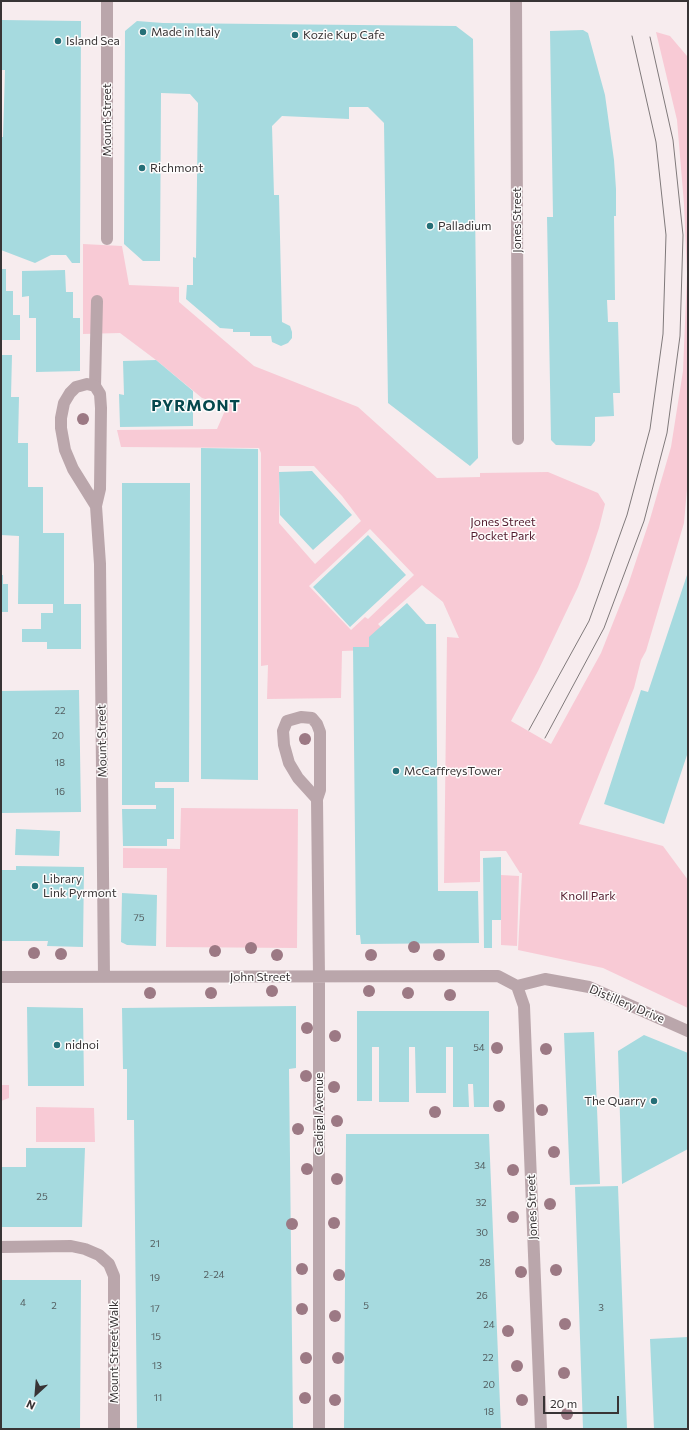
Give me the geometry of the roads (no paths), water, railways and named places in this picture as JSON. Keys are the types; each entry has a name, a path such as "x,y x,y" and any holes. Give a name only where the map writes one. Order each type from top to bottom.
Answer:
{"street":[{"name":"Mount Street","path":"106,1 107,239"},
{"name":"Jones Street","path":"516,1 518,439"},
{"name":"Mount Street","path":"97,301 95,386 100,394 101,408 100,489 96,506 100,564 104,977"},
{"name":"Mount Street","path":"95,386 87,384 76,387 70,392 64,403 61,428 65,450 73,469 96,506"},
{"name":"Cadigal Avenue","path":"317,799 298,778 289,763 284,744 283,731 287,721 302,717 312,718 317,724 320,732 320,790 317,799 320,1429"},
{"name":"John Street","path":"1,976 498,976 517,986"},
{"name":"Distillery Drive","path":"517,986 545,979 589,987 688,1031"},
{"name":"Jones Street","path":"517,986 524,1006 541,1429"},
{"name":"Mount Street Walk","path":"1,1247 70,1246 85,1249 99,1255 109,1264 114,1276 114,1429"}],"tram line":[{"path":"529,730 589,621 627,515 650,429 663,334 666,235 656,142 632,36"},
{"path":"545,738 604,628 644,521 667,433 680,336 683,235 673,140 650,37"}],"place":[{"name":"Made in Italy","path":"143,32"},
{"name":"Kozie Kup Cafe","path":"295,35"},
{"name":"Island Sea","path":"58,41"},
{"name":"Richmont","path":"142,168"},
{"name":"Palladium","path":"430,226"},
{"name":"McCaffreysTower","path":"396,771"},
{"name":"Library Link Pyrmont","path":"35,886"},
{"name":"nidnoi","path":"57,1045"},
{"name":"The Quarry","path":"654,1101"}],"district":[{"name":"PYRMONT","path":"196,406"}],"park label":[{"name":"Jones Street Pocket Park","path":"503,529"},
{"name":"Knoll Park","path":"588,896"}]}
